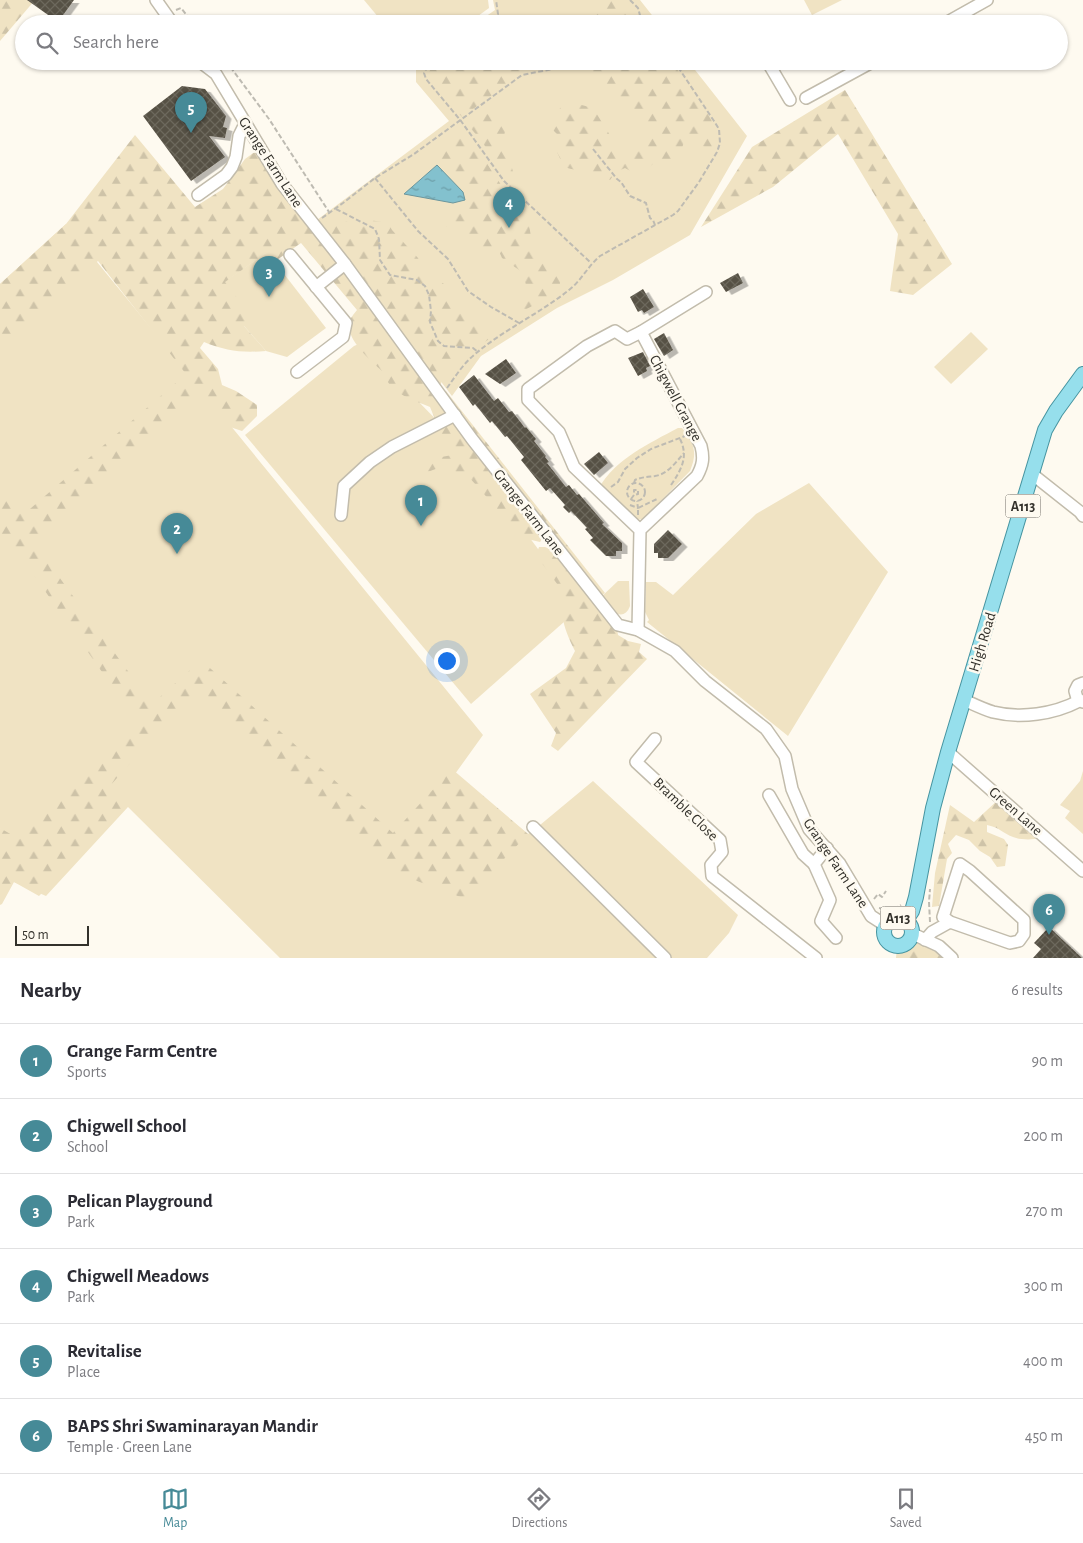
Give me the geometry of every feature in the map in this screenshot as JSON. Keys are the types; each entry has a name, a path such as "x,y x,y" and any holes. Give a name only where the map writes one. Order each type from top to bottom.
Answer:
{"main road":[{"name":"High Road","path":"906,920 912,911 916,897 933,808 948,752 1045,430 1056,411 1083,374"},
{"name":"A113","path":"900,918 906,920 923,935 912,938 897,953 885,939 883,932 885,925 890,920 900,918"}],"street":[{"path":"156,0 166,13"},
{"path":"960,15 987,0"},
{"name":"Grange Farm Lane","path":"211,70 216,74 282,184 345,264 478,447 618,625 638,630 674,650 705,680 766,729 784,756 792,789 810,829 840,864 871,916 885,925"},
{"path":"772,70 790,100"},
{"path":"806,98 848,70"},
{"path":"198,195 226,176 232,167 236,157 239,136 245,124"},
{"path":"290,255 346,323 343,337 297,372"},
{"path":"316,287 345,264"},
{"path":"638,630 639,525 601,494 574,467 559,432 528,400 528,389 587,346 615,331 627,339 706,292"},
{"name":"Chigwell Grange","path":"639,525 697,476 702,466 703,455 702,446 641,332"},
{"path":"341,515 344,486 370,462 392,447 455,415"},
{"path":"1032,474 1083,516"},
{"path":"964,700 993,712 1024,716 1063,709 1081,701 1077,698 1075,691 1078,685 1083,683"},
{"name":"Bramble Close","path":"655,740 636,762 720,840 722,852 711,865 712,876 816,958"},
{"name":"Green Lane","path":"948,752 1083,870"},
{"path":"769,795 803,854 814,864 830,900 821,921 836,938"},
{"path":"533,827 665,958"},
{"path":"814,864 826,848"},
{"path":"950,922 943,917 960,864 1024,920 1024,934 1018,941 1010,943 950,922 923,935 952,958"}],"path":[{"path":"496,0 497,15"},
{"path":"630,0 638,8 640,15"},
{"path":"166,13 181,8 187,15"},
{"path":"233,70 269,119 329,212"},
{"path":"425,70 426,79 461,121 504,181 591,263"},
{"path":"314,224 375,178 414,154 461,121 496,93 522,76 549,70"},
{"path":"441,396 472,356 519,322 571,289 591,263 678,211 699,182 717,152 720,143 714,121 680,70"},
{"path":"593,149 621,182 630,196 646,203 650,218 655,225"},
{"path":"375,178 418,231 448,260 468,290 491,307 519,322"},
{"path":"336,209 375,229 379,240 380,260 390,275 417,280 425,286 429,295 430,322 438,341 444,346 473,348 478,352"},
{"path":"601,494 618,482 625,470 637,458 651,449 693,431"},
{"path":"671,485 680,472 685,458 684,446 680,438"},
{"path":"634,483 642,485 645,490 643,498 638,501 631,499 627,492 629,486 643,476 656,476 664,473 672,467 684,452"},
{"path":"638,494 638,490 642,485"},
{"path":"629,486 634,490 638,490"},
{"path":"631,499 634,490"},
{"path":"634,494 638,494 643,498"},
{"path":"628,505 638,508 658,498"},
{"path":"638,501 639,525"},
{"path":"923,935 931,882"},
{"path":"871,903 878,894 882,897 886,891"},
{"path":"876,907 892,910 902,904"}],"green space":[{"path":"0,0 35,0 22,15 15,15 15,23 0,41"},
{"path":"364,0 488,0 489,8 479,15 376,15"},
{"path":"493,0 640,0 652,15 488,15 495,10"},
{"path":"594,0 623,0 634,11 628,15 593,15 588,5"},
{"path":"804,0 842,0 812,15"},
{"path":"416,70 695,70 747,136 690,235 613,280 557,308 481,356 452,396 317,220 449,121 416,82"},
{"path":"430,70 522,70 517,77 462,117 437,90 429,73"},
{"path":"592,70 677,70 716,125 717,142 712,150 685,139 681,151 673,163 656,161 645,171 636,174 625,168 616,172 610,180 564,167 557,152 560,137 551,128 561,106 574,103 593,108 613,140 625,152 651,138 658,128 641,119 633,108 624,108 617,105 602,88"},
{"path":"845,90 952,264 913,295 890,291 898,234 838,134 773,187 701,227 752,147"},
{"path":"485,113 500,120 506,127 503,141 516,156 511,164 513,172 506,176 467,124"},
{"path":"458,133 470,140 479,151 505,191 510,207 528,220 533,247 554,269 560,280 560,289 555,294 517,314 508,310 519,301 526,285 522,272 502,258 498,249 477,253 469,235 446,226 443,213 470,200 454,176 432,157 444,143"},
{"path":"135,135 195,207 223,189 245,159 256,151 544,535 540,542 523,538 468,476 441,467 414,477 412,469 419,461 458,454 441,434 430,407 394,389 382,371 360,349 351,336 349,329 349,323 357,310 301,243 274,262 266,253 225,282 247,311 244,326 266,351 234,351 204,342 200,348 218,369 222,385 236,391 257,405 257,416 242,431 224,425 199,392 32,540 152,704 201,660 393,833 452,769 528,834 466,899 398,874 198,687 109,787 128,806 39,896 14,882 0,905 0,828 19,839 140,726 26,564 0,538 0,491 23,515 186,374 98,261 0,343 0,284 66,224"},
{"path":"338,219 358,225 363,219 388,223 392,230 418,258 425,272 452,289 461,311 470,313 479,323 492,331 489,339 472,352 459,355 454,359 439,389 320,227 329,220"},
{"path":"66,224 483,735 455,774 528,834 593,781 738,915 729,933 707,958 280,958 128,807 46,896 14,882 0,828 0,284"},
{"path":"267,252 326,328 287,357 266,351 244,326 224,282"},
{"path":"971,332 988,349 951,384 934,367"},
{"path":"361,343 461,445 581,607 471,704 245,435 354,346"},
{"path":"446,391 605,593 598,598 443,396"},
{"path":"678,428 682,428 694,448 694,458 690,471 643,519 635,520 599,488 614,468 624,460"},
{"path":"809,483 888,572 788,736 647,622 649,620 645,612 646,582 656,582 673,595 756,514"},
{"path":"539,547 545,547 558,552 617,628 618,635 628,641 641,644 639,652 647,659 558,751 551,746 556,733 530,694 566,668 575,651 567,633 562,614 571,607 563,592 536,555"},
{"path":"618,581 629,581 630,606 623,614 614,613 599,599"},
{"path":"1083,771 1083,834 1065,818 1070,811 1060,805 1080,781"},
{"path":"998,800 1040,838 1016,838 987,825 987,832 1004,839 1008,845 1005,866 997,867 990,857 980,851 969,840 956,835 948,844 952,853 947,859 939,906 932,907 935,873 950,805 974,822"},
{"path":"912,938 952,958 896,958 897,947"}],"water":[{"path":"437,165 463,192 465,200 453,203 404,194"}],"building":[{"path":"27,0 74,0 63,15 48,15"},
{"path":"182,86 205,89 226,116 223,127 227,128 225,138 209,136 225,157 191,181 143,116"},
{"path":"738,273 743,283 726,292 720,283"},
{"path":"643,289 654,307 644,313 642,310 638,312 630,297"},
{"path":"664,333 673,350 664,356 654,339"},
{"path":"643,352 650,366 646,368 647,371 638,376 628,358"},
{"path":"506,359 516,373 500,384 485,374"},
{"path":"474,375 494,401 498,398 536,439 534,441 546,456 549,462 547,463 566,487 569,485 577,495 579,494 604,523 602,524 622,543 622,551 616,551 616,556 606,556 590,540 593,538 585,529 587,528 571,511 569,513 563,507 565,505 550,488 546,491 521,460 524,457 507,436 505,437 492,421 490,423 475,404 473,406 459,387"},
{"path":"599,452 608,463 594,475 584,464"},
{"path":"668,530 682,544 668,558 658,558 658,553 654,553 654,544"},
{"path":"1049,927 1082,958 1033,958 1041,949 1034,943"}],"place":[{"name":"Revitalise","path":"191,133"},
{"name":"Chigwell Meadows","path":"509,228"},
{"name":"Pelican Playground","path":"269,297"},
{"name":"Grange Farm Centre","path":"421,526"},
{"name":"Chigwell School","path":"177,554"},
{"name":"BAPS Shri Swaminarayan Mandir","path":"1049,935"}]}
